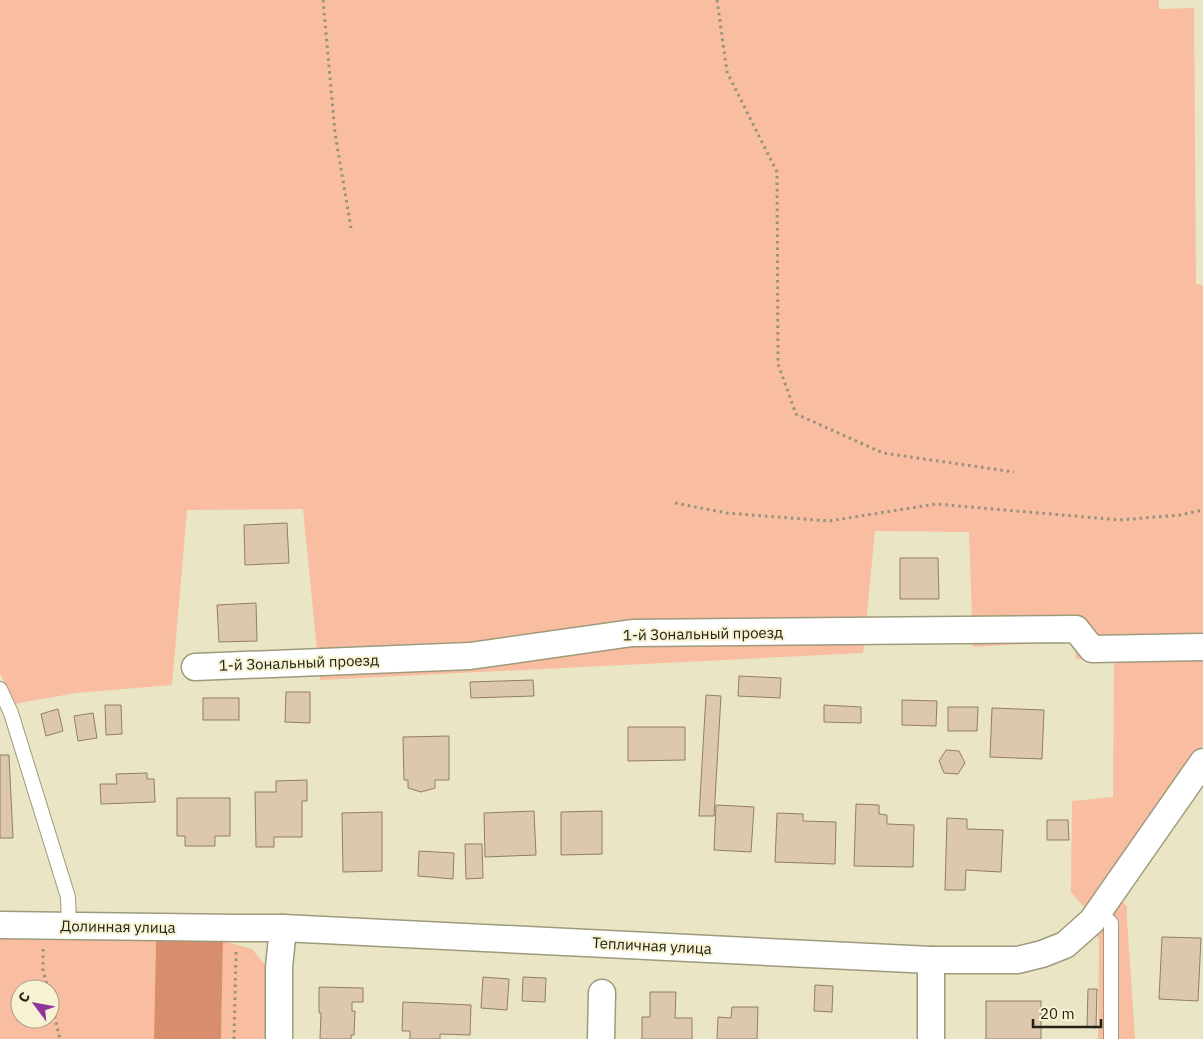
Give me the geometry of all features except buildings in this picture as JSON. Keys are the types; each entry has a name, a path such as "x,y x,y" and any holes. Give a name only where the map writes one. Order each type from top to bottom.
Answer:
{"street":[{"name":"1-й Зональный проезд","path":"194,667 470,656 632,633 1076,629 1092,648 1203,647"},
{"path":"1099,912 1203,762"},
{"name":"Тепличная улица","path":"237,928 283,928 931,960 1018,960 1042,954 1065,945 1092,921 1099,912"},
{"name":"Долинная улица","path":"0,925 237,928"},
{"path":"278,1039 283,928"},
{"path":"931,960 931,1039"},
{"path":"601,1039 602,993"}],"lane":[{"path":"0,689 11,713 68,897 69,926"},
{"path":"1099,912 1111,923 1111,1039"}],"path":[{"path":"324,0 336,133 351,228"},
{"path":"717,0 727,72 777,172 778,364 796,414 883,453 1014,472"},
{"path":"675,503 726,513 829,521 936,504 1120,520 1180,515 1203,510"},
{"path":"42,926 43,970 45,979"},
{"path":"234,1039 237,928"}],"shaded area":[{"path":"0,0 1159,0 1159,9 1194,8 1196,284 1203,285 1203,745 1087,911 1071,892 1072,801 1113,797 1114,659 1076,659 1075,641 973,647 969,532 875,531 863,653 320,680 303,509 187,510 172,685 76,693 14,704 0,673"},
{"path":"1117,897 1127,906 1135,1039 1098,1039 1099,940 1094,929"},
{"path":"0,938 156,940 154,1039 0,1039"},
{"path":"156,940 223,941 221,1039 154,1039"},
{"path":"223,941 252,949 267,967 265,1039 221,1039"}]}
